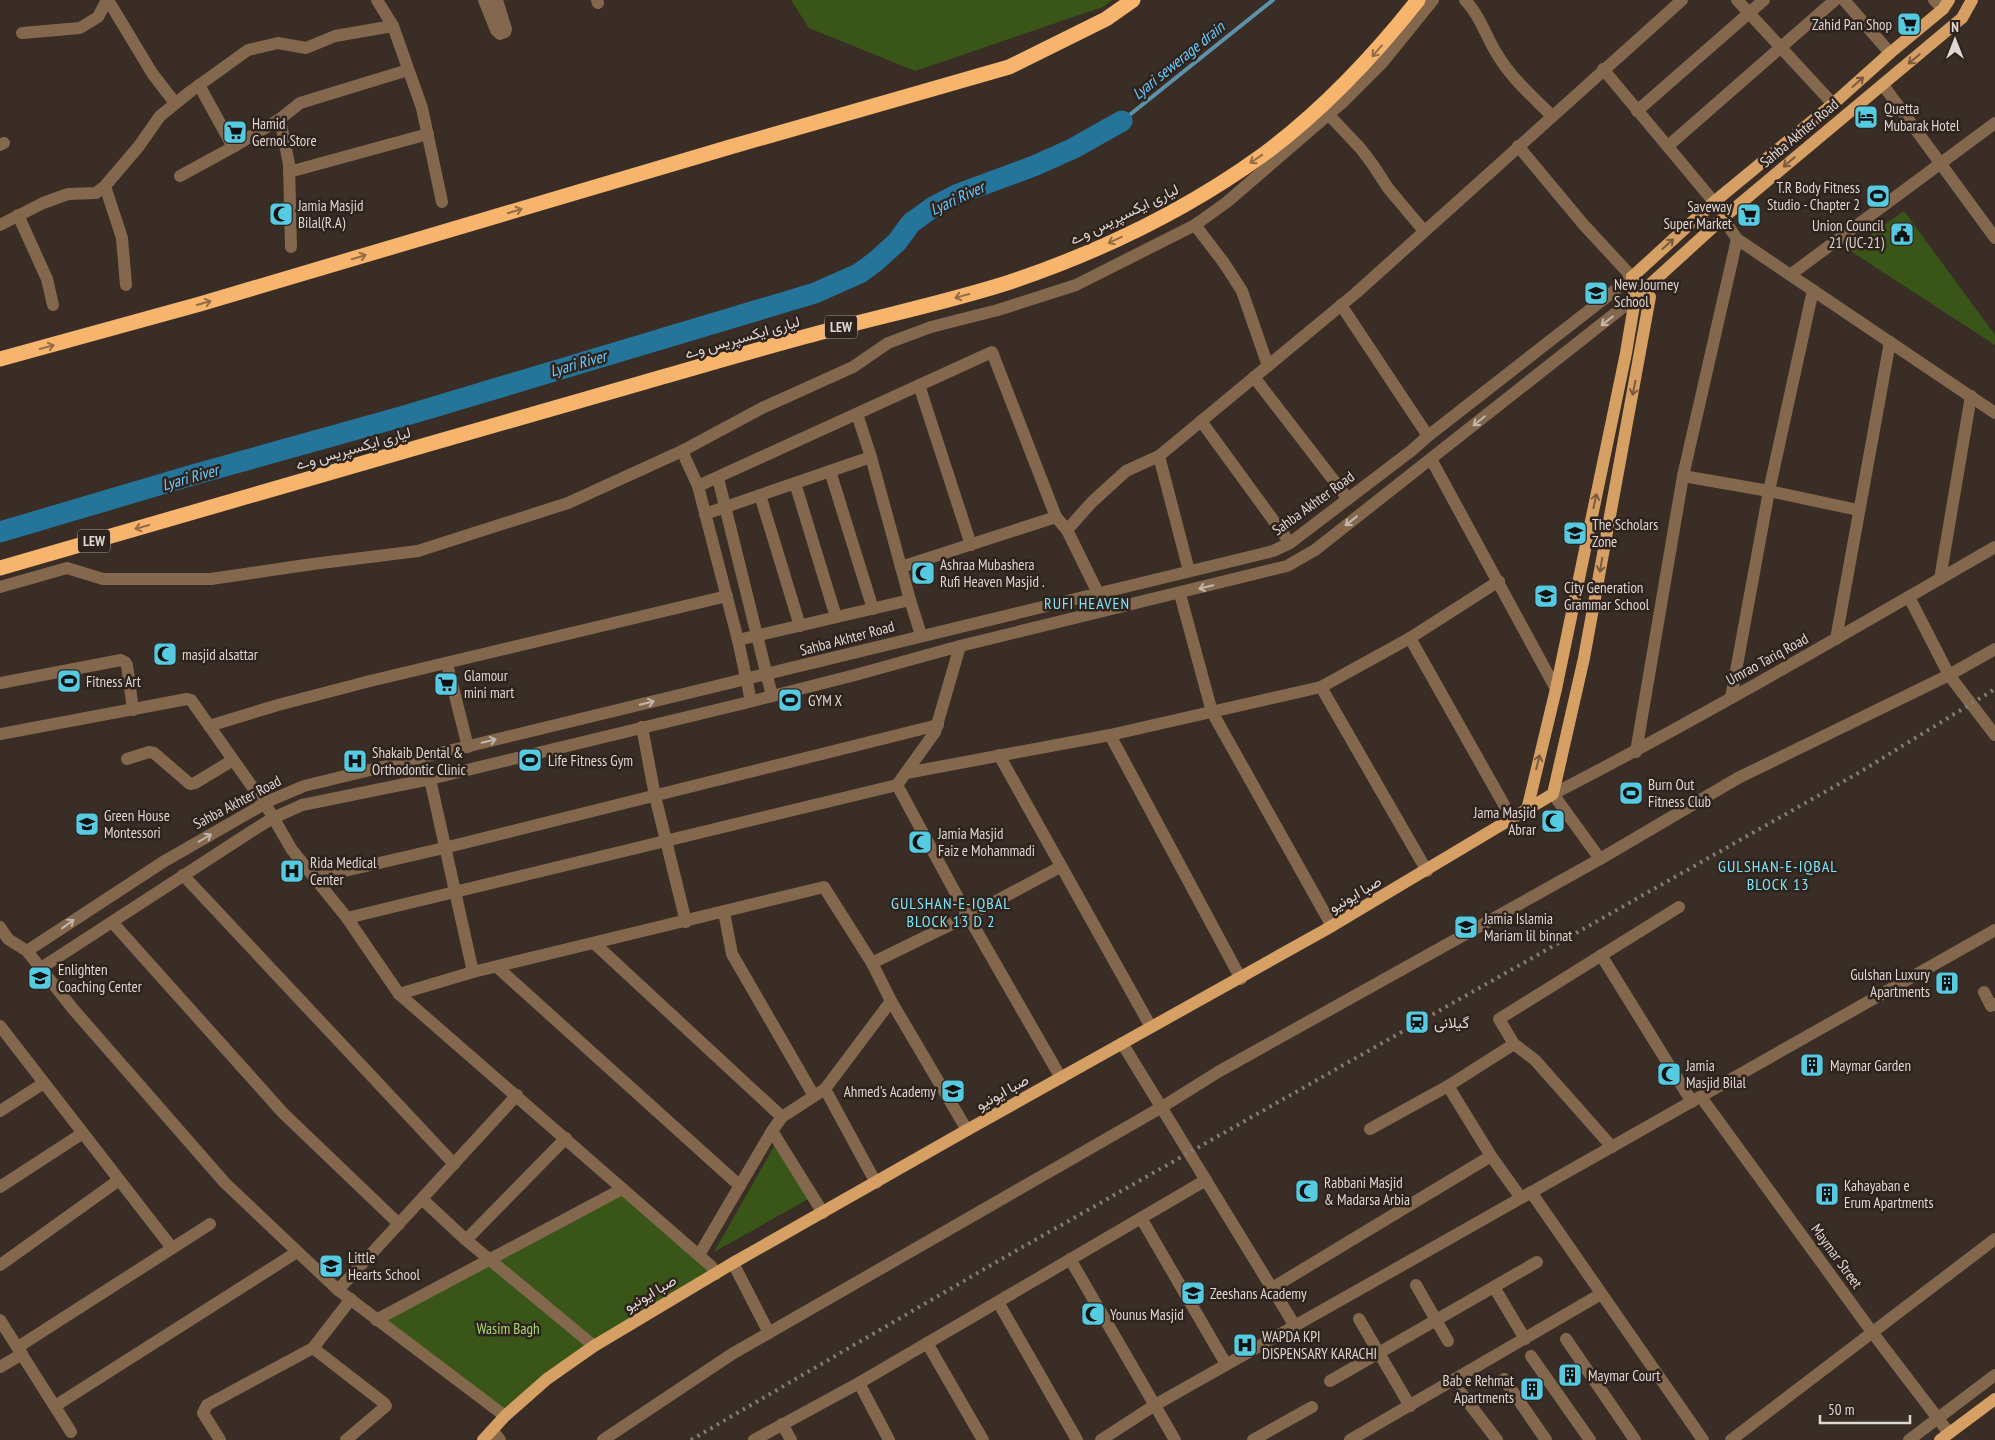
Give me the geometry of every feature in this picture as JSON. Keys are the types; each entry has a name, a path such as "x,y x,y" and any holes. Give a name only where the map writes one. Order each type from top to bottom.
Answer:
{"highway":[{"path":"0,359 200,304 730,147 1009,67 1106,19 1133,0"},
{"name":"لیاری ایکسپریس وے","path":"0,568 791,341 1007,283 1076,256 1142,227 1206,192 1266,152 1348,82 1373,56 1418,0"}],"main road":[{"name":"Sahba Akhter Road","path":"1640,294 1723,218 1962,18 1972,0"},
{"name":"Sahba Akhter Road","path":"1632,277 1714,202 1833,104 1942,3"},
{"path":"1527,810 1556,689 1640,294 1632,277"},
{"path":"1553,794 1584,658 1640,356 1650,298 1640,294"},
{"path":"1626,353 1640,356"},
{"name":"صبا ایونیو","path":"492,1437 506,1416 547,1379 594,1346 967,1130 1241,979 1427,871 1553,794"},
{"path":"1952,1435 1995,1399"}],"street":[{"path":"22,33 80,28 98,17 107,0"},
{"path":"107,0 152,73 175,103"},
{"path":"377,0 393,26 422,108 442,202"},
{"path":"484,0 496,30 500,34 505,32 506,29 498,0"},
{"path":"0,587 67,568 104,580 210,580 313,564 418,551 568,503 682,451 762,408 853,367 888,343 931,327 998,310 1076,285 1195,225 1227,202 1329,115 1382,63 1433,0"},
{"path":"1465,0 1479,17 1505,67 1552,116"},
{"path":"1067,530 1092,502 1126,472 1158,456 1341,305 1682,0"},
{"path":"1737,0 1833,104"},
{"path":"1637,111 1764,0"},
{"path":"1668,146 1835,0"},
{"path":"1844,0 1890,53"},
{"path":"0,225 18,215 68,194 96,193 105,186 139,146 160,116 248,50 278,43 306,48 334,36 393,26"},
{"path":"1603,69 1714,202"},
{"path":"180,176 234,148 280,119 300,103 408,70"},
{"path":"199,85 234,148"},
{"path":"1883,85 1995,238"},
{"path":"1329,115 1374,164 1388,188 1424,231"},
{"path":"280,119 289,172 291,247"},
{"path":"1790,275 1995,123"},
{"path":"289,172 428,134"},
{"path":"1518,146 1582,224 1632,277"},
{"path":"105,186 122,238 126,285"},
{"path":"18,215 47,279 53,305"},
{"path":"1723,218 1737,239 1995,413"},
{"path":"1195,225 1224,263 1242,291 1268,366"},
{"path":"1636,752 1683,476 1737,239"},
{"name":"Sahba Akhter Road","path":"27,952 163,862 264,804 304,786 1273,551 1290,542 1411,451 1632,277"},
{"path":"1731,698 1769,491 1813,290"},
{"name":"Sahba Akhter Road","path":"41,968 273,818 302,805 430,779 855,676 960,646 1180,594 1287,566 1314,550 1431,460 1524,384 1640,294"},
{"path":"1341,305 1428,436"},
{"path":"1836,639 1890,342"},
{"path":"698,486 992,352 1056,518 1067,530 1098,593"},
{"path":"1254,377 1348,499"},
{"path":"919,385 972,545"},
{"path":"1940,579 1970,396"},
{"path":"857,414 921,635"},
{"path":"1201,421 1290,542"},
{"path":"682,451 698,486 738,640 751,701"},
{"path":"1158,456 1190,571"},
{"path":"705,514 871,458"},
{"path":"1431,460 1499,581 1556,689"},
{"path":"830,471 873,609"},
{"path":"1683,476 1769,491 1858,510"},
{"path":"718,478 772,696"},
{"path":"795,483 836,617"},
{"path":"760,495 800,626"},
{"path":"901,567 1056,518"},
{"name":"Umrao Tariq Road","path":"1553,794 1636,752 1995,547"},
{"path":"906,773 1110,735 1322,687 1410,638 1499,581"},
{"path":"1180,594 1212,712 1332,926"},
{"path":"209,726 278,705 727,596"},
{"path":"1909,597 1949,675 1993,728"},
{"path":"738,640 910,600"},
{"path":"1410,638 1512,819"},
{"path":"347,918 897,785 935,732 960,646"},
{"path":"603,1440 724,1359 1162,1107 1218,1072 1600,858 1738,778 1949,675 1995,649"},
{"path":"0,683 121,660 127,665 133,710"},
{"path":"447,664 468,747"},
{"path":"1322,687 1427,871"},
{"path":"0,734 187,699 193,702 264,804 292,850 347,918 400,994 699,1255 711,1266 716,1274"},
{"path":"314,878 444,848 938,725"},
{"path":"642,727 666,842 686,922"},
{"path":"1110,735 1241,979"},
{"path":"128,759 149,752 154,753 190,784 195,783 233,760"},
{"path":"1000,755 1151,1027"},
{"path":"430,779 473,972"},
{"path":"897,785 968,916 1061,1078"},
{"path":"1553,794 1600,858"},
{"path":"872,963 968,916 1060,866"},
{"path":"183,875 454,1164"},
{"path":"400,994 473,972 686,922 824,887 872,963 891,1002 967,1130"},
{"path":"1612,1147 1535,1060 1514,1044 1499,1018 1679,907"},
{"path":"724,912 732,954 876,1183"},
{"path":"112,922 283,1113 399,1224"},
{"path":"0,927 4,942 27,952 73,1009 225,1183 338,1290 506,1416"},
{"path":"1101,1440 1154,1405 1995,930"},
{"path":"594,944 782,1118"},
{"name":"Maymar Street","path":"1601,955 1696,1099 1952,1435"},
{"path":"496,967 740,1186"},
{"path":"1984,992 1991,1006 1995,1004"},
{"path":"699,1255 772,1131 782,1118 820,1093 891,1002"},
{"path":"1,1029 172,1248"},
{"path":"1122,1043 1295,1326"},
{"path":"1370,1129 1448,1086 1514,1044"},
{"path":"0,1111 44,1083"},
{"path":"1448,1086 1491,1156 1526,1195 1601,1294 1703,1440"},
{"path":"338,1290 517,1095"},
{"path":"772,1131 823,1213"},
{"path":"0,1187 83,1133"},
{"path":"466,1240 566,1138"},
{"path":"1272,1288 1491,1156"},
{"path":"0,1265 119,1180"},
{"path":"754,1440 859,1383 1206,1180"},
{"path":"376,1320 622,1189"},
{"path":"422,1199 466,1240 594,1346"},
{"path":"1141,1218 1226,1364"},
{"path":"0,1367 20,1350 210,1224"},
{"path":"1731,1440 1995,1239"},
{"path":"55,1406 297,1252"},
{"path":"1070,1259 1176,1440"},
{"path":"1330,1381 1537,1262"},
{"path":"733,1264 769,1333"},
{"path":"1416,1285 1448,1341"},
{"path":"1494,1286 1524,1339"},
{"path":"1350,1440 1601,1294"},
{"path":"220,1440 203,1413 207,1405 313,1348 351,1299"},
{"path":"998,1302 1077,1440"},
{"path":"1359,1319 1410,1406"},
{"path":"0,1320 71,1432"},
{"path":"1566,1339 1635,1440"},
{"path":"927,1343 983,1440"},
{"path":"313,1348 386,1406 346,1440"},
{"path":"1531,1356 1590,1440"},
{"path":"1908,1440 1995,1375"},
{"path":"1504,1379 1546,1440"},
{"path":"859,1383 889,1440"},
{"path":"1461,1393 1497,1440"},
{"path":"1253,1440 1312,1407"},
{"path":"782,1424 791,1440"}],"green space":[{"path":"791,0 1112,0 1103,7 915,71 809,28"},
{"path":"1904,211 1995,335 1995,345 1849,250"},
{"path":"776,1143 810,1198 714,1252"},
{"name":"Wasim Bagh","path":"622,1189 716,1274 594,1346 509,1413 384,1320"}],"waterway":[{"name":"Lyari sewerage drain","path":"1122,121 1273,0"},
{"name":"Lyari River","path":"0,532 189,476 404,416 815,293 860,273 897,242 911,223 933,207 958,194 1034,166 1074,148 1122,121"}],"railway":[{"path":"691,1440 1005,1257 1860,772 1995,689"}],"place":[{"name":"Zahid Pan Shop","path":"1909,24"},
{"name":"Quetta Mubarak Hotel","path":"1866,117"},
{"name":"Hamid Gernol Store","path":"235,132"},
{"name":"T.R Body Fitness Studio - Chapter 2","path":"1878,196"},
{"name":"Jamia Masjid Bilal(R.A)","path":"281,214"},
{"name":"Saveway Super Market","path":"1749,215"},
{"name":"Union Council 21 (UC-21)","path":"1902,234"},
{"name":"New Journey School","path":"1596,293"},
{"name":"The Scholars Zone","path":"1575,533"},
{"name":"Ashraa Mubashera Rufi Heaven Masjid .","path":"923,573"},
{"name":"City Generation Grammar School","path":"1546,596"},
{"name":"masjid alsattar","path":"165,654"},
{"name":"Fitness Art","path":"69,681"},
{"name":"Glamour mini mart","path":"446,684"},
{"name":"GYM X","path":"790,700"},
{"name":"Life Fitness Gym","path":"530,760"},
{"name":"Shakaib Dental & Orthodontic Clinic","path":"355,761"},
{"name":"Burn Out Fitness Club","path":"1631,793"},
{"name":"Jama Masjid Abrar","path":"1553,821"},
{"name":"Green House Montessori","path":"87,824"},
{"name":"Jamia Masjid Faiz e Mohammadi","path":"920,842"},
{"name":"Rida Medical Center","path":"292,871"},
{"name":"Jamia Islamia Mariam lil binnat","path":"1466,927"},
{"name":"Enlighten Coaching Center","path":"40,978"},
{"name":"Gulshan Luxury Apartments","path":"1947,983"},
{"name":"گیلانی","path":"1417,1022"},
{"name":"Maymar Garden","path":"1812,1065"},
{"name":"Jamia Masjid Bilal","path":"1669,1074"},
{"name":"Ahmed's Academy","path":"953,1091"},
{"name":"Rabbani Masjid & Madarsa Arbia","path":"1307,1191"},
{"name":"Kahayaban e Erum Apartments","path":"1827,1194"},
{"name":"Little Hearts School","path":"331,1266"},
{"name":"Zeeshans Academy","path":"1193,1293"},
{"name":"Younus Masjid","path":"1093,1314"},
{"name":"WAPDA KPI DISPENSARY KARACHI","path":"1245,1345"},
{"name":"Maymar Court","path":"1570,1375"},
{"name":"Bab e Rehmat Apartments","path":"1532,1389"}],"district":[{"name":"RUFI HEAVEN","path":"1087,603"},
{"name":"GULSHAN-E-IQBAL BLOCK 13","path":"1778,875"},
{"name":"GULSHAN-E-IQBAL BLOCK 13 D 2","path":"951,912"}]}
